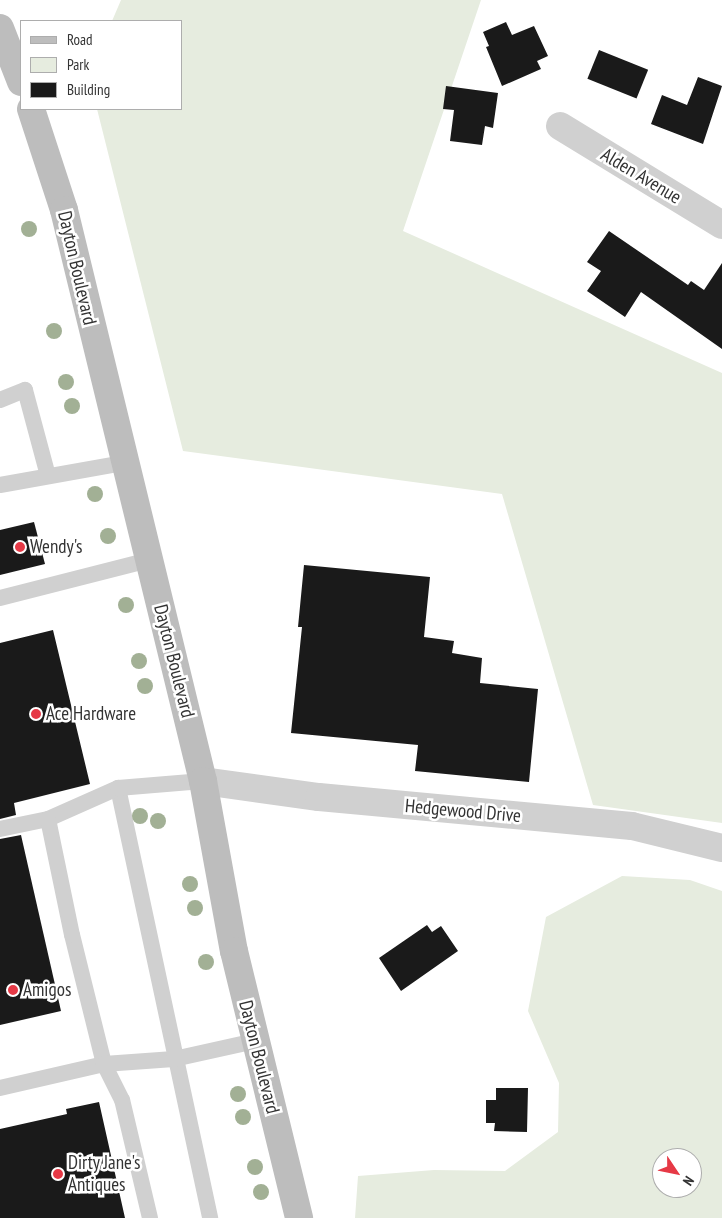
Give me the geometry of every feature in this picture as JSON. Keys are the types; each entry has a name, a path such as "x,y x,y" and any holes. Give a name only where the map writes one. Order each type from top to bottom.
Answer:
{"main road":[{"path":"0,28 20,79"},
{"name":"Dayton Boulevard","path":"31,110 64,210 124,463 204,781 234,951 299,1218"}],"street":[{"name":"Alden Avenue","path":"560,126 722,225"},
{"name":"Hedgewood Drive","path":"204,781 319,797 632,826 722,848"}],"lane":[{"path":"0,400 25,390 48,476"},
{"path":"0,485 124,463"},
{"path":"0,598 149,560"},
{"path":"0,829 48,819 118,788 204,781"},
{"path":"118,788 174,1059 210,1218"},
{"path":"48,819 72,935 104,1064 122,1100 150,1218"},
{"path":"0,1088 104,1064 174,1059 255,1041"}],"green space":[{"path":"121,0 481,0 403,231 722,373 722,823 593,805 502,494 183,451 97,110 182,110 182,20 112,20"},
{"path":"622,876 690,880 722,891 722,1218 355,1218 358,1176 434,1170 505,1171 558,1132 559,1083 528,1011 546,917"}],"building":[{"path":"506,22 512,35 534,26 548,56 537,61 541,69 502,86 486,47 489,46 483,32"},
{"path":"599,50 648,70 637,99 587,79"},
{"path":"698,77 722,86 703,144 651,124 662,95 687,105"},
{"path":"446,86 498,93 493,128 485,126 482,145 450,141 454,110 443,109"},
{"path":"609,231 688,285 691,281 704,290 722,263 722,349 641,292 625,317 587,291 601,271 587,262"},
{"name":"Wendy's","path":"34,522 45,564 0,575 0,530"},
{"path":"304,565 430,577 424,637 454,641 452,653 482,658 480,683 538,689 529,782 415,771 418,745 291,733 302,627 298,627"},
{"name":"Ace Hardware","path":"53,630 90,784 14,803 16,815 0,819 0,643"},
{"path":"21,835 61,1011 0,1025 0,839"},
{"path":"427,925 432,932 441,926 458,951 401,991 379,958"},
{"path":"496,1088 528,1088 527,1132 494,1131 495,1123 486,1123 486,1100 496,1100"},
{"name":"Dirty Jane's Antiques","path":"99,1102 125,1218 0,1218 0,1129 67,1114 66,1109"}],"place":[{"name":"Wendy's","path":"20,547"},
{"name":"Ace Hardware","path":"36,714"},
{"name":"Amigos","path":"13,990"},
{"name":"Dirty Jane's Antiques","path":"58,1174"}]}
